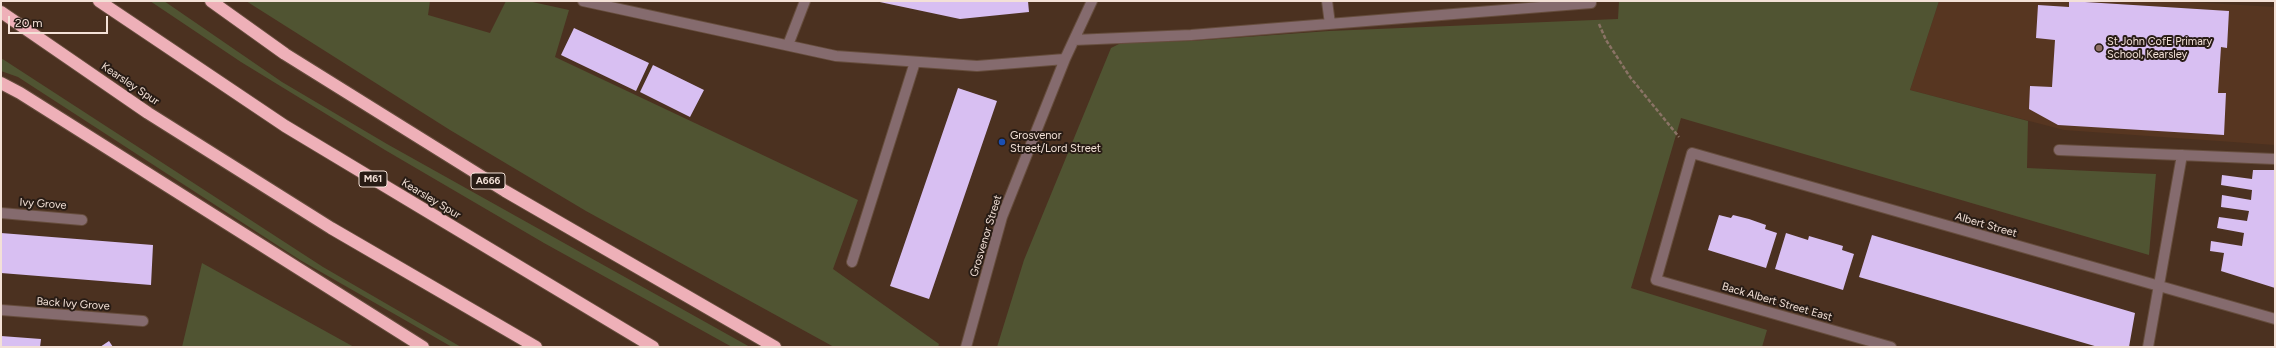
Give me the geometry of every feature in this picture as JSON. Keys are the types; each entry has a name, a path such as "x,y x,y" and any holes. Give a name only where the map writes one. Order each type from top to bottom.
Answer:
{"highway":[{"name":"Kearsley Spur","path":"99,1 284,126 653,347"},
{"name":"A666","path":"211,1 285,54 505,192 775,347"},
{"name":"Kearsley Spur","path":"1,12 148,113 331,228 536,347"},
{"path":"1,83 20,93 423,347"}],"street":[{"path":"582,1 836,56 977,66 1065,59"},
{"path":"788,45 805,1"},
{"name":"Grosvenor Street","path":"966,347 1002,218 1065,59 1092,1"},
{"path":"1327,1 1330,24"},
{"path":"1074,40 1190,35 1590,2"},
{"path":"852,262 915,62"},
{"path":"2059,150 2275,160"},
{"name":"Back Albert Street East","path":"1692,153 1656,280 1891,347"},
{"name":"Albert Street","path":"1692,153 2275,319"},
{"path":"2148,347 2182,155"},
{"name":"Ivy Grove","path":"1,213 82,220"},
{"name":"Back Ivy Grove","path":"1,310 144,322"}],"path":[{"path":"1590,2 1606,40 1630,77 1692,153"}],"shaded area":[{"name":"St John CofE Primary School, Kearsley","path":"1939,1 2174,1 2275,7 2275,145 2064,130 1910,90"}],"green space":[{"path":"150,1 164,1 282,82 387,144 750,347 732,347 544,243 385,150 241,62"},
{"path":"246,1 430,1 428,15 490,33 506,1 528,1 569,10 555,57 858,200 833,269 939,344 938,347 834,347 586,211 450,130"},
{"path":"1619,1 1939,1 1910,90 2028,121 2027,168 2156,174 2149,255 1681,118 1631,288 1767,330 1762,347 997,347 1024,260 1111,48 1123,42 1191,41 1329,31 1618,19"},
{"path":"1,58 323,267 461,347 452,347 300,260 18,77 1,71"},
{"path":"202,263 354,347 182,347"}],"building":[{"path":"875,1 1028,1 1029,12 960,19"},
{"path":"2069,1 2229,11 2227,48 2221,47 2218,93 2226,93 2224,135 2058,125 2029,109 2030,86 2052,87 2055,40 2036,38 2038,5 2069,7"},
{"path":"574,28 649,63 636,91 561,55"},
{"path":"653,65 704,90 690,117 640,92"},
{"path":"958,88 997,101 929,299 890,286"},
{"path":"2253,170 2275,170 2275,288 2221,271 2224,253 2210,251 2211,241 2242,246 2244,233 2217,228 2219,217 2247,221 2249,211 2221,207 2222,195 2251,200 2252,190 2221,185 2222,175 2252,179"},
{"path":"1719,215 1731,218 1733,215 1749,219 1766,225 1765,229 1777,233 1766,268 1708,250"},
{"path":"1,233 153,245 151,285 1,273"},
{"path":"1786,233 1808,240 1809,236 1843,246 1842,250 1854,254 1843,290 1775,269"},
{"path":"1872,235 2135,313 2129,347 2098,347 1859,277"},
{"path":"1,336 41,339 40,347 1,347"},
{"path":"109,341 113,347 100,347"}],"place":[{"name":"St John CofE Primary School, Kearsley","path":"2099,48"},
{"name":"Grosvenor Street/Lord Street","path":"1002,142"}]}
